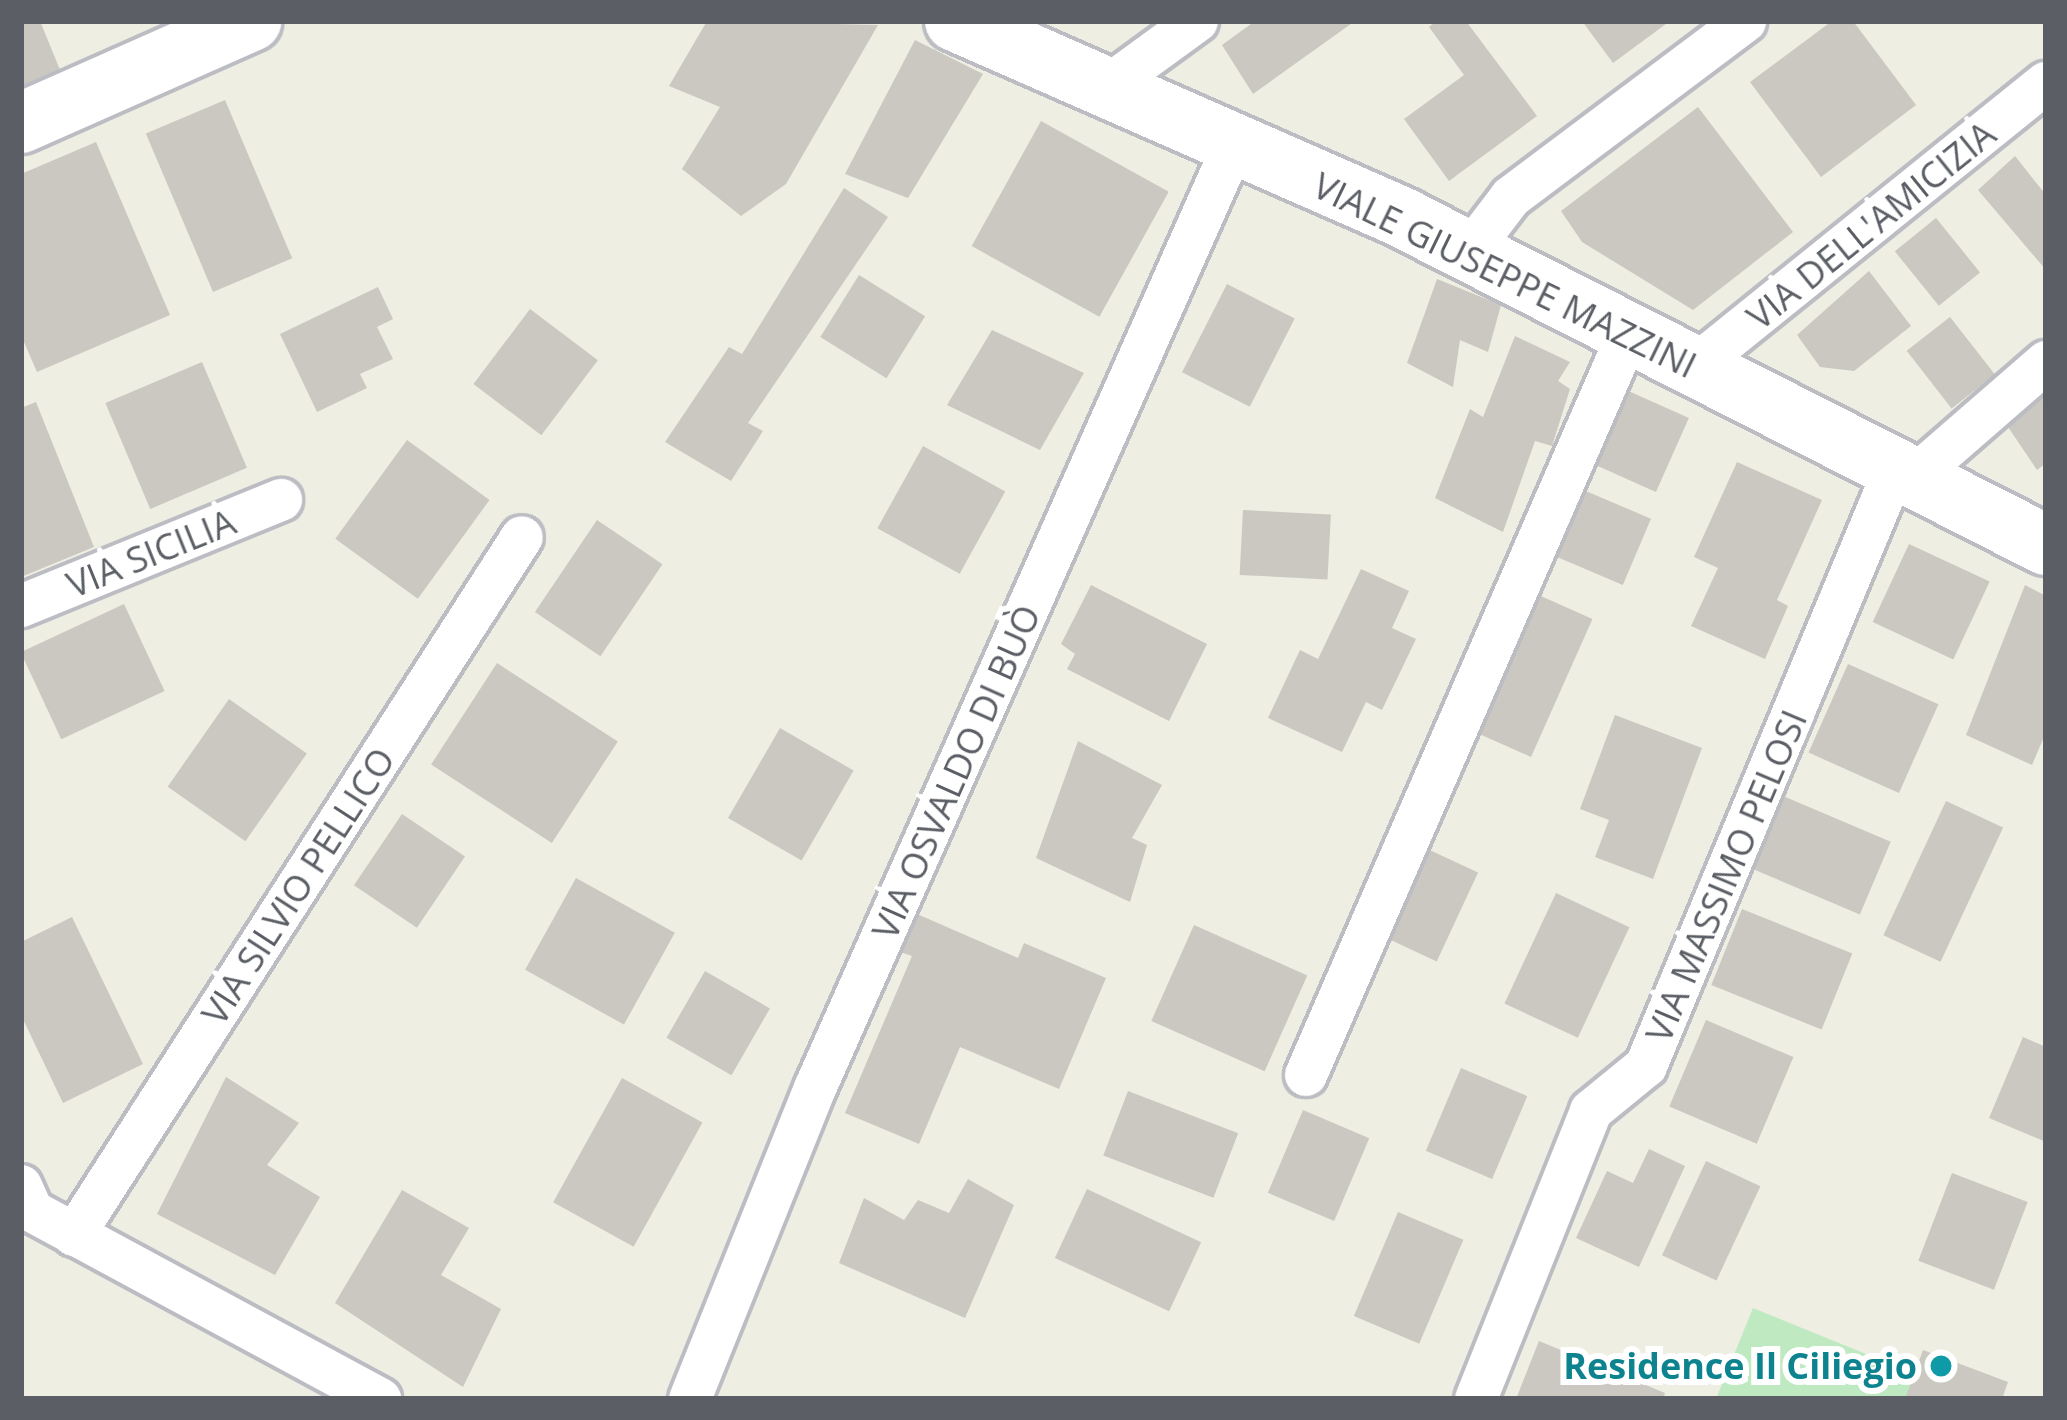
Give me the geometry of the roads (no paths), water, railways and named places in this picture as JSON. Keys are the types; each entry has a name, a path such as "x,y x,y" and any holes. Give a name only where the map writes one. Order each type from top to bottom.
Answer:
{"street":[{"path":"21,123 250,21"},
{"name":"VIALE GIUSEPPE MAZZINI","path":"956,21 1469,252 2046,545"},
{"path":"1105,88 1197,21"},
{"path":"1469,252 1511,197 1745,21"},
{"name":"VIA DELL'AMICIZIA","path":"1695,366 2046,83"},
{"name":"VIA OSVALDO DI BUÒ","path":"690,1399 816,1086 1232,149"},
{"path":"1306,1075 1629,332"},
{"path":"1905,471 2046,362"},
{"name":"VIA MASSIMO PELOSI","path":"1477,1399 1591,1111 1646,1066 1905,471"},
{"name":"VIA SICILIA","path":"21,607 281,500"},
{"name":"VIA SILVIO PELLICO","path":"74,1235 522,537"},
{"path":"25,1208 380,1399"}],"place":[{"name":"Residence Il Ciliegio","path":"1941,1366"}]}
